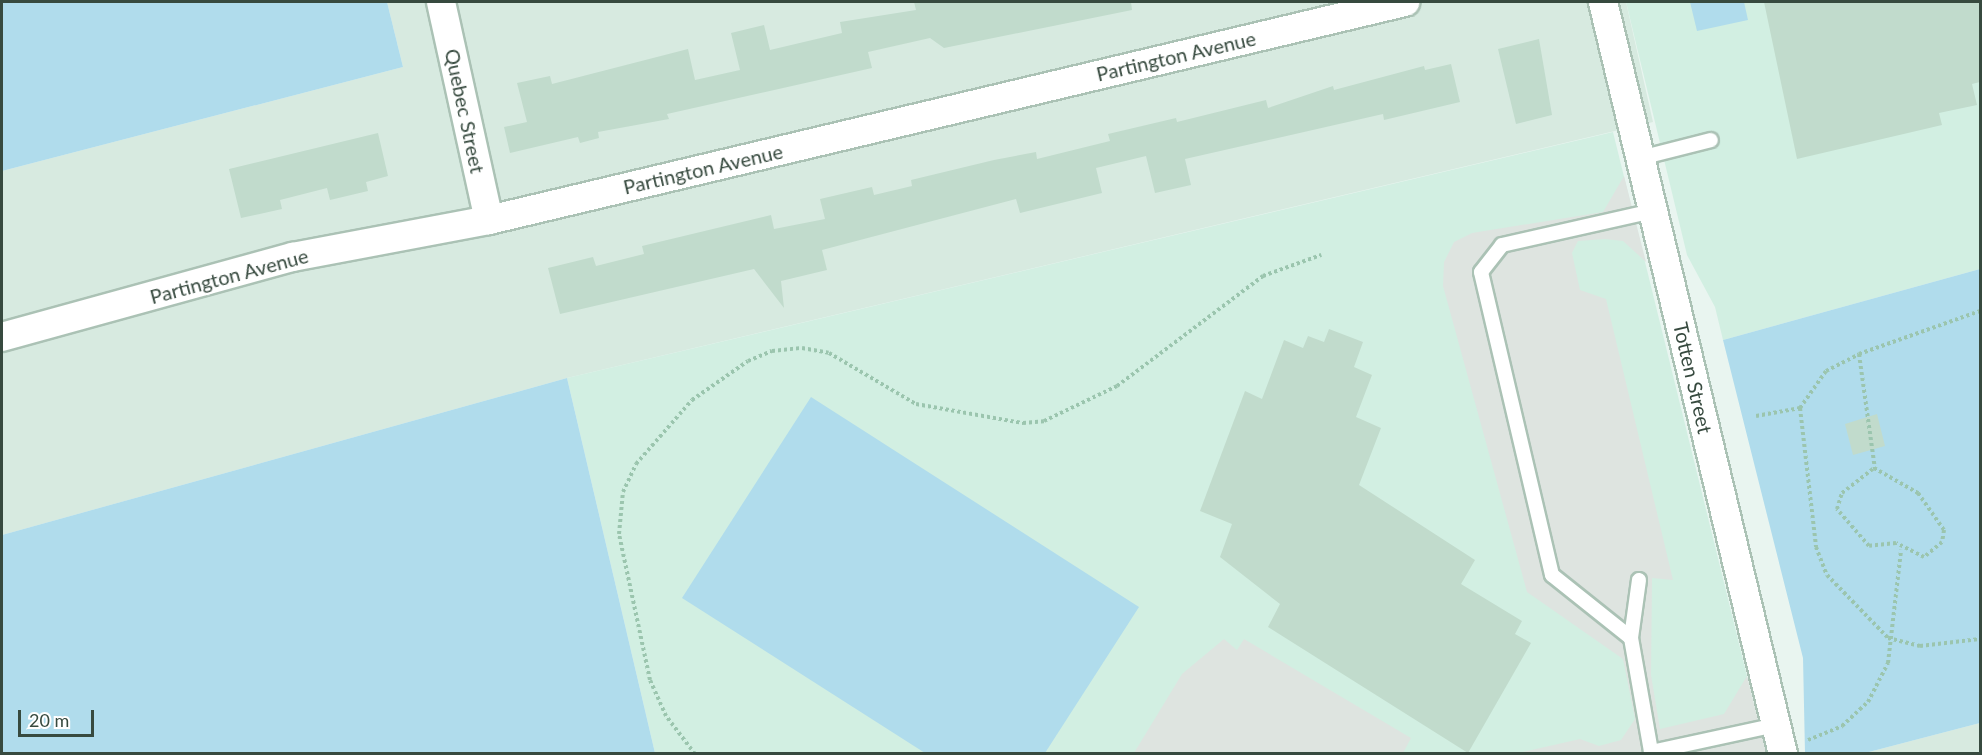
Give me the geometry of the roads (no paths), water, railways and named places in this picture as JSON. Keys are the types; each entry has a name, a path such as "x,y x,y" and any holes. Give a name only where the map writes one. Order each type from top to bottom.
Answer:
{"street":[{"name":"Quebec Street","path":"441,2 489,220"},
{"name":"Partington Avenue","path":"2,337 293,257 489,220 1405,2"},
{"name":"Totten Street","path":"1603,2 1782,753"}],"lane":[{"path":"1640,158 1711,140"},
{"path":"1631,638 1552,575 1481,272 1502,244 1653,211"},
{"path":"1639,580 1631,638 1647,753 1776,725"}]}
